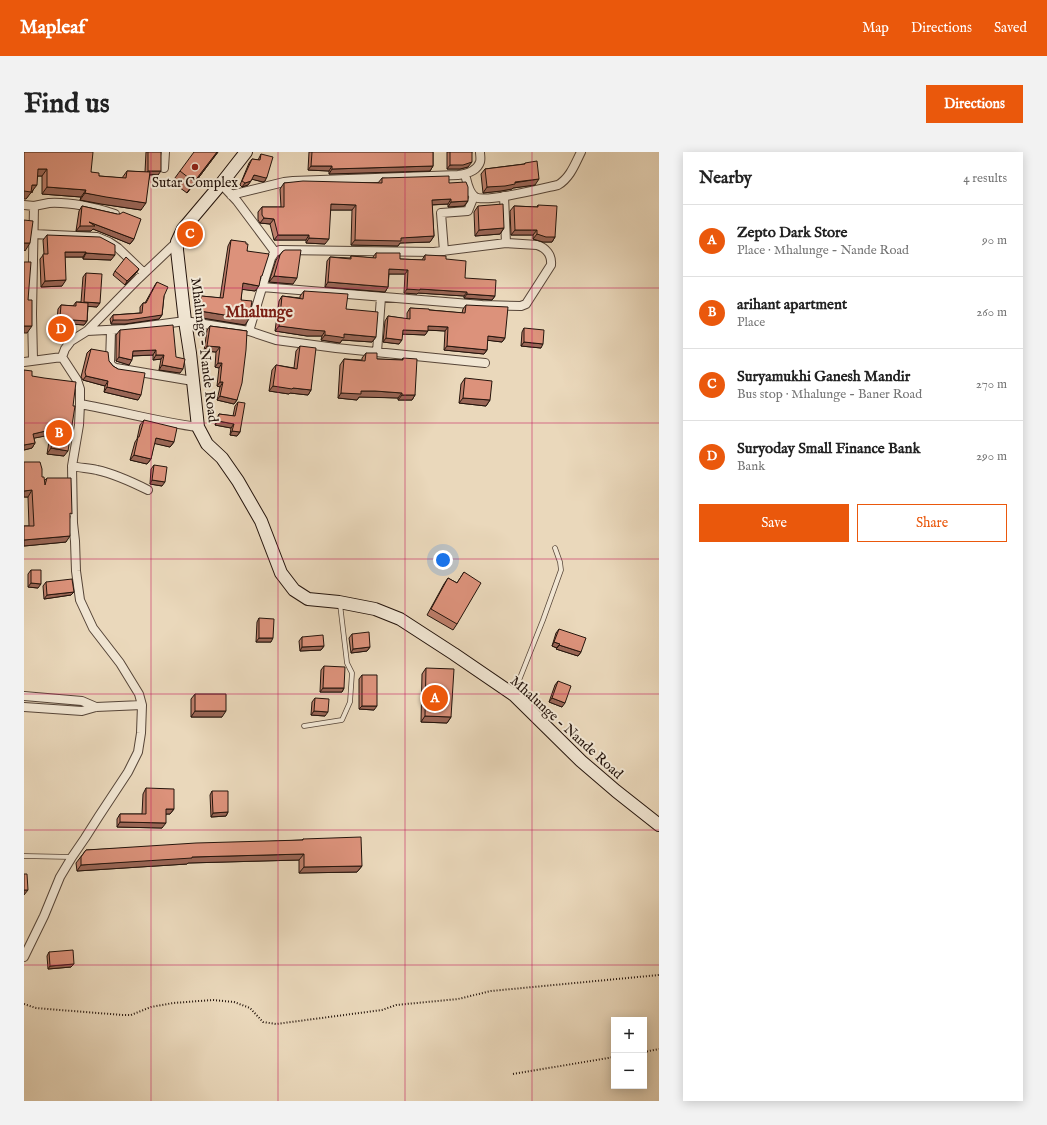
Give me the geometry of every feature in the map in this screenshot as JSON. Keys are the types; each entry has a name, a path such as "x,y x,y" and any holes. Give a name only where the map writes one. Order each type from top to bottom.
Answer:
{"main road":[{"path":"177,242 183,229 246,152"},
{"name":"Mhalunge - Nande Road","path":"177,242 198,427 207,444 222,458 238,481 261,521 281,573 294,590 308,599 339,602 375,609 400,619 514,695 581,761 659,825"}],"street":[{"path":"164,168 165,152"},
{"path":"231,195 294,180 452,176 465,174 476,168 480,162 480,152"},
{"path":"465,174 471,192 474,196 478,198 504,196 558,184 564,181 568,177 581,152"},
{"path":"221,184 275,252"},
{"path":"444,251 442,213 468,211 474,196"},
{"path":"504,196 506,243"},
{"path":"24,205 34,206 48,203 58,203 98,208 115,214"},
{"path":"34,206 32,314 28,361 62,357"},
{"path":"33,234 97,237 118,248 144,273"},
{"path":"62,357 65,349 71,341 87,331 177,242"},
{"path":"249,331 262,287 271,258 275,252 280,250 434,252 506,243 542,246 550,255 552,260 551,265 526,304 521,306 482,305 262,287"},
{"path":"377,352 381,297"},
{"path":"87,331 126,329 185,321 249,331 276,340 485,363"},
{"path":"111,330 110,363 112,366 116,368 193,381"},
{"path":"24,958 50,903 60,877 128,772 138,752 141,734 142,705 139,694 120,663 93,628 80,600 76,571 76,541 73,523 72,466 79,425 80,389 77,380 62,357"},
{"path":"80,404 171,424 198,427"},
{"path":"72,466 108,473 148,490"},
{"path":"24,696 82,701 96,707"},
{"path":"24,707 82,711 96,707 142,705"}],"lane":[{"path":"514,695 561,570 555,548"},
{"path":"304,726 342,720 350,702 352,673 347,663 339,602"},
{"path":"24,856 72,857"}],"path":[{"path":"24,1004 36,1008 131,1015 151,1007 173,1003 213,1000 234,1002 250,1008 264,1022 276,1024 382,1010 396,1005 458,999 491,991 659,975"},
{"path":"647,1051 659,1049"},
{"path":"513,1074 611,1058"}],"building":[{"path":"24,152 93,152 91,172 99,173 99,176 126,178 127,171 150,172 146,203 85,193 86,190 47,187 47,169 38,169 37,185 32,185 31,192 24,191"},
{"path":"148,152 161,152 161,171 148,171"},
{"name":"Sutar Complex","path":"194,152 217,152 194,182 180,171"},
{"path":"312,152 433,152 433,166 332,169 332,166 311,166"},
{"path":"450,152 472,152 472,162 463,165 450,165"},
{"path":"261,154 273,157 267,177 254,175 251,181 245,183 242,181 252,159 260,160"},
{"path":"537,161 539,179 515,182 515,184 505,186 487,187 485,169"},
{"path":"449,176 449,183 466,182 468,187 468,201 451,202 451,199 432,200 434,236 401,238 401,241 355,240 356,205 331,204 329,239 309,238 309,235 278,235 274,219 264,218 262,215 262,207 284,207 284,183 303,181 382,183 382,178"},
{"path":"503,204 504,228 479,230 478,206"},
{"path":"538,205 557,206 555,237 546,237 537,234 537,230 515,230 514,206 538,207"},
{"path":"82,206 117,214 123,212 141,219 134,239 89,222 95,226 80,226"},
{"path":"24,220 33,221 30,243 24,243"},
{"path":"47,235 100,237 115,245 115,255 86,252 65,252 66,280 45,281 43,254 48,254"},
{"path":"231,240 246,242 246,244 248,244 247,251 269,254 259,286 243,283 241,300 252,301 249,319 200,311 201,296 223,298"},
{"path":"285,250 301,250 297,278 274,276 280,255"},
{"path":"376,253 400,253 400,259 425,260 425,255 446,256 446,259 466,261 465,278 496,280 495,296 467,294 467,292 407,289 408,270 389,269 388,287 328,282 330,257 351,259 351,256 376,258"},
{"path":"126,257 139,269 127,281 115,271"},
{"path":"24,262 31,262 28,300 32,300 32,326 24,326"},
{"path":"86,273 102,274 100,303 84,302"},
{"path":"157,282 168,287 164,296 162,315 128,320 113,320 113,315 142,313 143,303 146,303"},
{"path":"304,291 348,294 346,309 378,312 376,337 344,334 344,338 325,335 325,331 279,326 282,296 303,299"},
{"path":"76,302 88,303 87,321 73,320 72,330 59,329 61,305 76,306"},
{"path":"466,305 508,307 505,338 488,336 487,350 447,346 448,327 428,326 428,331 403,330 402,340 386,338 388,316 410,319 410,308 465,313"},
{"path":"173,325 176,357 185,359 183,369 162,365 164,355 156,355 156,350 133,351 132,360 119,357 120,330"},
{"path":"210,326 247,331 242,383 237,400 220,396 223,382 220,382 222,363 218,363 220,347 207,346"},
{"path":"524,328 544,330 543,344 524,342"},
{"path":"300,346 316,348 311,390 273,386 276,365 297,369"},
{"path":"91,349 108,352 109,361 118,369 145,373 141,395 107,387 108,381 86,376 85,372"},
{"path":"366,353 377,353 377,359 417,359 415,395 402,395 402,393 375,391 361,391 361,394 341,393 344,359 365,361"},
{"path":"24,370 32,371 32,376 76,382 73,406 75,406 68,451 51,448 54,429 33,434 35,443 24,445"},
{"path":"465,378 492,381 490,400 463,398"},
{"path":"238,402 245,403 240,432 232,431 234,424 218,421 219,414 235,416"},
{"path":"144,420 177,428 174,442 156,438 151,459 134,455"},
{"path":"24,462 40,462 42,477 44,477 45,485 47,478 71,478 72,514 70,513 70,536 24,540 24,526 34,526 32,490 24,491"},
{"path":"154,465 167,467 165,482 152,480"},
{"path":"31,570 41,570 41,584 31,583"},
{"path":"464,572 481,583 457,624 431,609 448,578 457,583"},
{"path":"72,579 74,592 47,595 46,582"},
{"path":"259,618 274,619 273,638 259,638"},
{"path":"559,629 586,638 581,652 554,642"},
{"path":"369,632 370,647 353,649 352,634"},
{"path":"323,635 324,646 302,647 302,637"},
{"path":"324,666 345,667 344,688 323,688"},
{"path":"426,668 454,669 451,717 425,716"},
{"path":"362,675 377,675 377,706 362,706"},
{"path":"558,681 571,686 565,703 552,698"},
{"path":"195,694 226,694 226,711 195,711"},
{"path":"315,698 329,699 328,712 314,711"},
{"path":"146,788 174,789 174,809 166,809 166,823 120,822 120,814 146,814"},
{"path":"212,791 228,791 228,812 213,813"},
{"path":"361,837 362,866 304,867 304,854 192,857 81,865 81,857 86,850 196,843"},
{"path":"24,874 27,874 28,890 24,890"},
{"path":"73,950 74,964 50,966 49,952"}],"place":[{"name":"Sutar Complex","path":"195,167"},
{"name":"Suryamukhi Ganesh Mandir","path":"190,234"},
{"name":"Suryoday Small Finance Bank","path":"61,329"},
{"name":"arihant apartment","path":"59,433"},
{"name":"Zepto Dark Store","path":"435,698"}],"district":[{"name":"Mhalunge","path":"259,311"}]}
